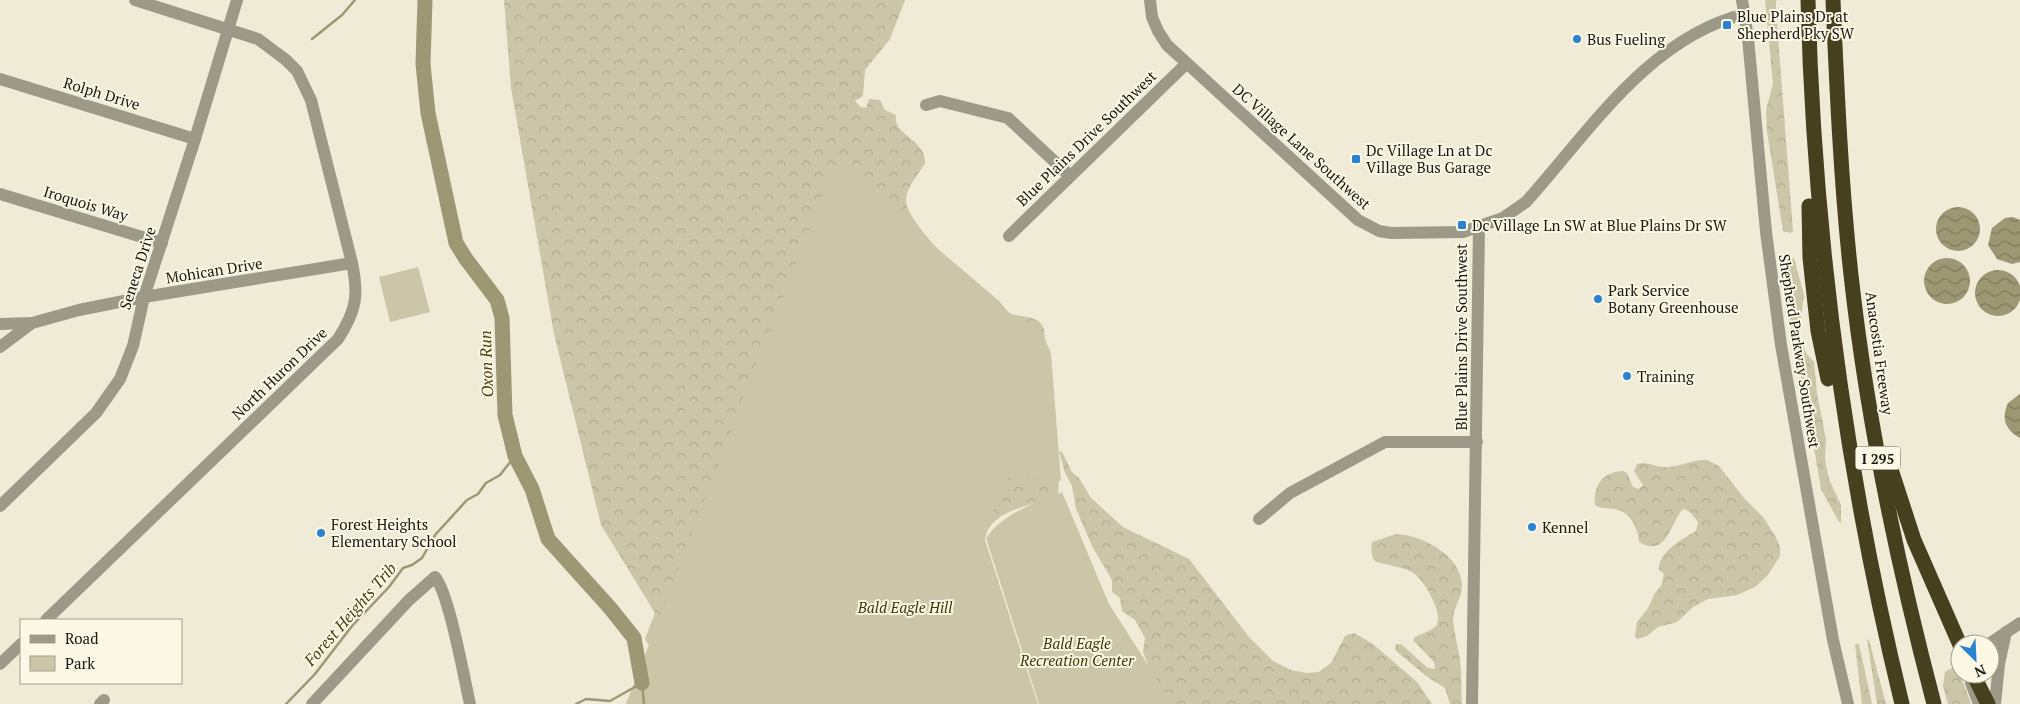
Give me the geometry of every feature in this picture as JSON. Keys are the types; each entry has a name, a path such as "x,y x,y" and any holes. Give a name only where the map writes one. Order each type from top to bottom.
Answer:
{"highway":[{"name":"I 295","path":"1808,0 1810,70 1804,136 1810,258 1818,331 1835,419 1852,468 1875,587 1902,704"},
{"name":"Anacostia Freeway","path":"1834,0 1838,101 1857,324 1877,453 1905,588 1934,704"},
{"path":"1846,209 1875,400 1888,460 1916,545 1955,634"},
{"path":"1978,684 1988,704"}],"street":[{"name":"North Huron Drive","path":"47,619 338,340 349,322 355,305 357,290 352,263 311,100 297,71 258,39 135,0"},
{"name":"Seneca Drive","path":"0,506 96,413 120,379 133,346 144,297 196,138 237,0"},
{"name":"DC Village Lane Southwest","path":"1150,0 1152,17 1158,31 1186,64 1347,211 1369,227 1391,233 1463,232 1479,227"},
{"name":"Shepherd Parkway Southwest","path":"1742,0 1745,14 1759,172 1781,345 1833,640 1848,704"},
{"name":"Blue Plains Drive Southwest","path":"1472,704 1479,227 1503,218 1520,206 1620,95 1661,56 1681,42 1728,18 1745,14"},
{"name":"Blue Plains Drive Southwest","path":"1009,236 1186,64"},
{"name":"Rolph Drive","path":"0,79 196,138"},
{"path":"926,105 940,101 1008,118 1070,176"},
{"name":"Iroquois Way","path":"0,194 162,243"},
{"name":"Mohican Drive","path":"0,347 32,323 79,310 144,297 352,263"},
{"path":"0,324 32,323"},
{"path":"1259,519 1290,493 1385,442 1477,442"},
{"path":"312,704 409,600 435,576 439,581 447,606 470,704"},
{"path":"2000,636 2020,623"},
{"path":"1995,704 1999,664 2006,632"},
{"path":"0,664 20,645"},
{"path":"1971,684 1979,704"}],"green space":[{"name":"Bald Eagle Hill","path":"504,0 905,0 890,39 865,70 863,96 855,101 861,107 866,108 869,99 880,100 885,110 896,115 896,122 899,128 920,148 924,155 925,163 911,185 906,200 909,211 918,226 932,243 966,277 997,304 1012,314 1033,318 1044,329 1059,481 1058,494 1004,515 995,521 989,529 985,540 1035,696 650,647 645,639 655,613 601,525 554,334 511,88"},
{"path":"1765,0 1778,0 1776,1 1776,10 1793,231 1791,233 1783,231 1767,132 1766,110 1773,84"},
{"name":"Bald Eagle Hill","path":"843,168 999,301 1019,325 1036,320 1051,353 1061,481 1006,477 983,538 1038,704 626,704 833,169"},
{"path":"1794,258 1804,295 1799,332 1806,353 1814,362 1817,393 1826,439 1825,460 1829,479 1841,505 1841,523 1821,489 1806,401 1780,279 1782,266"},
{"path":"418,267 430,312 390,322 379,277"},
{"path":"1059,451 1062,452 1072,472 1079,478 1091,498 1123,527 1189,559 1249,637 1273,661 1291,670 1307,673 1319,672 1331,663 1345,636 1354,633 1373,644 1417,682 1432,704 1163,704 1143,652 1145,638 1135,620 1122,611 1120,598 1112,592 1112,580 1093,548 1076,509 1072,486 1065,473"},
{"path":"1707,460 1719,466 1744,498 1763,517 1776,537 1780,547 1780,556 1768,575 1755,587 1737,595 1708,599 1693,607 1677,622 1658,627 1647,636 1637,639 1635,636 1637,622 1661,586 1664,574 1659,570 1663,557 1672,546 1696,531 1698,522 1691,513 1685,509 1682,510 1666,538 1655,546 1648,546 1639,542 1635,526 1625,513 1595,505 1596,491 1605,477 1623,471 1627,473 1633,487 1639,489 1643,485 1634,471 1637,464 1645,463 1668,467"},
{"name":"Bald Eagle Recreation Center","path":"1062,492 1109,604 1173,704 1039,704 986,538 1011,515"},
{"path":"1396,534 1418,538 1439,549 1455,565 1460,575 1462,590 1454,611 1453,620 1460,660 1462,704 1450,704 1445,688 1426,676 1395,650 1396,644 1401,644 1428,668 1435,669 1434,662 1413,640 1415,637 1436,626 1438,614 1432,597 1422,581 1412,572 1375,561 1373,557 1371,550 1372,542"},
{"path":"1867,639 1869,640 1886,704 1877,704"},
{"path":"1855,644 1859,644 1872,704 1862,704"},
{"path":"1950,669 1950,684 1964,684 1971,704 1948,704 1943,686 1945,672"}],"water":[{"path":"1962,207 1974,213 1979,221 1979,237 1974,245 1966,250 1954,251 1942,245 1937,237 1936,225 1942,213 1950,208"},
{"path":"2013,217 2020,220 2020,262 2012,264 1997,259 1988,245 1992,228 2005,218"},
{"path":"1952,258 1956,259 1966,268 1969,272 1969,290 1960,300 1952,304 1942,304 1934,300 1925,290 1924,276 1928,268 1938,259"},
{"path":"1993,270 2003,270 2017,280 2021,293 2017,306 2011,312 2003,316 1993,316 1979,306 1975,298 1975,288 1985,274"},
{"path":"2020,394 2020,438 2008,427 2005,414 2008,403"}],"waterway":[{"path":"312,39 342,15 355,0"},
{"name":"Oxon Run","path":"425,0 423,64 428,113 456,243 497,300 502,318 505,415 515,456 532,489 548,539 611,609 634,638 642,683"},
{"name":"Forest Heights Trib","path":"286,704 315,674 352,626 389,587 403,568 412,565 422,558 435,535 467,500 478,494 486,483 500,475 515,456"},
{"path":"576,704 586,699 610,701 642,683 644,704"}],"place":[{"name":"Blue Plains Dr at Shepherd Pky SW","path":"1727,25"},
{"name":"Bus Fueling","path":"1577,39"},
{"name":"Dc Village Ln at Dc Village Bus Garage","path":"1356,159"},
{"name":"Dc Village Ln SW at Blue Plains Dr SW","path":"1462,225"},
{"name":"Park Service Botany Greenhouse","path":"1598,299"},
{"name":"Training","path":"1627,376"},
{"name":"Kennel","path":"1532,527"},
{"name":"Forest Heights Elementary School","path":"321,533"}]}
